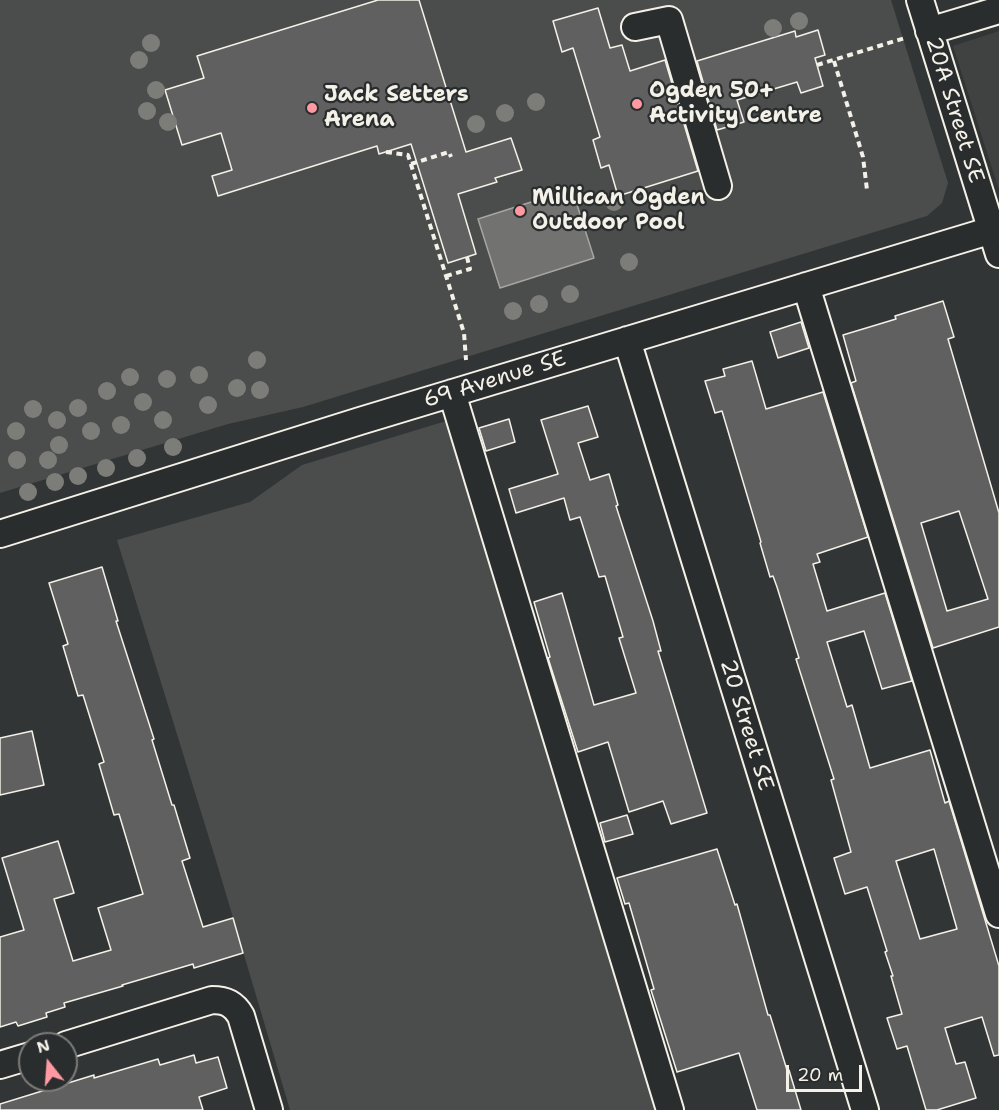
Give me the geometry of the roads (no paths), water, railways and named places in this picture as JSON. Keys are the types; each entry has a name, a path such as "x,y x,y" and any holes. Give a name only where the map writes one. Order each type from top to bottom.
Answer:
{"street":[{"name":"20A Street SE","path":"920,0 920,38 995,242"},
{"path":"920,38 999,10"},
{"path":"635,27 669,20 718,186"},
{"name":"69 Avenue SE","path":"0,534 452,393 806,286 995,242"},
{"path":"806,286 999,914"},
{"name":"20 Street SE","path":"627,340 865,1110"},
{"path":"452,393 670,1110"},
{"path":"78,1041 212,1000 230,1003 237,1008 241,1016 269,1110"},
{"path":"0,1065 18,1060"}],"place":[{"name":"Ogden 50+ Activity Centre","path":"637,104"},
{"name":"Jack Setters Arena","path":"312,108"},
{"name":"Millican Ogden Outdoor Pool","path":"520,211"}]}
